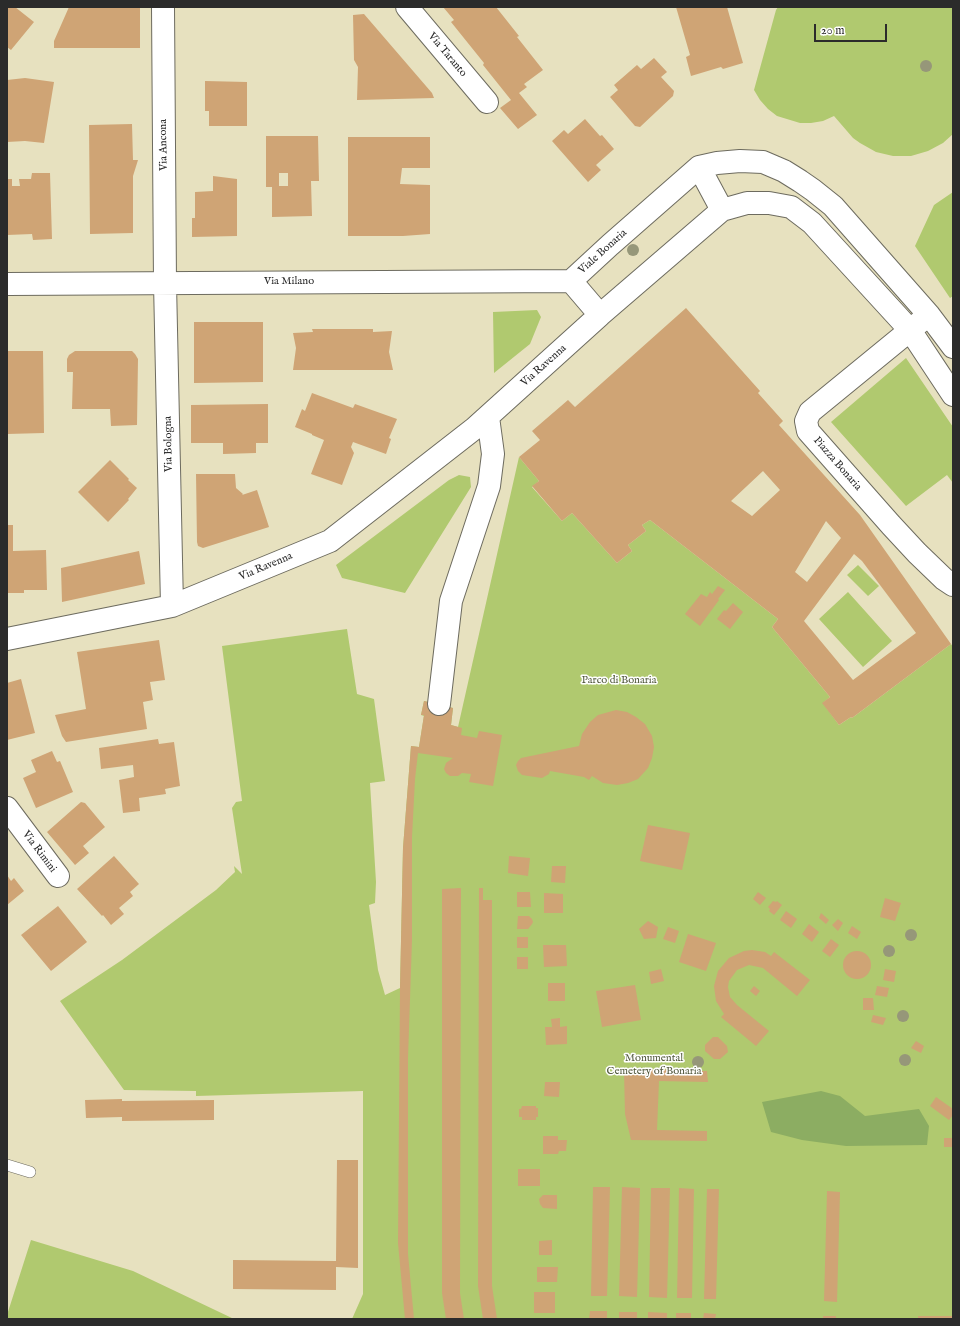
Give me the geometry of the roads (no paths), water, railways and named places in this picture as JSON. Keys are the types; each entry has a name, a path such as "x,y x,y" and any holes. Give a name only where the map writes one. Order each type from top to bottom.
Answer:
{"street":[{"name":"Via Ancona","path":"163,7 166,282"},
{"name":"Via Taranto","path":"408,7 487,102"},
{"name":"Viale Bonaria","path":"600,315 571,281 700,167 717,163 763,162 784,171 813,190 833,206 929,315 953,347"},
{"path":"700,167 722,210"},
{"path":"600,315 722,210 747,204 769,203 791,207 812,223 910,330 953,395"},
{"name":"Via Milano","path":"7,284 571,281"},
{"name":"Via Bologna","path":"166,282 172,606"},
{"name":"Via Ravenna","path":"7,639 172,606 330,540 475,428 600,315"},
{"path":"910,330 929,315"},
{"name":"Piazza Bonaria","path":"910,330 810,412 806,421 808,431 917,553 944,579 953,584"},
{"path":"439,704 451,601 489,486 493,454 488,417"},
{"name":"Via Rimini","path":"7,808 58,876"}],"lane":[{"path":"7,1166 30,1172"}],"park label":[{"name":"Parco di Bonaria","path":"619,681"},
{"name":"Monumental Cemetery of Bonaria","path":"654,1065"}]}
